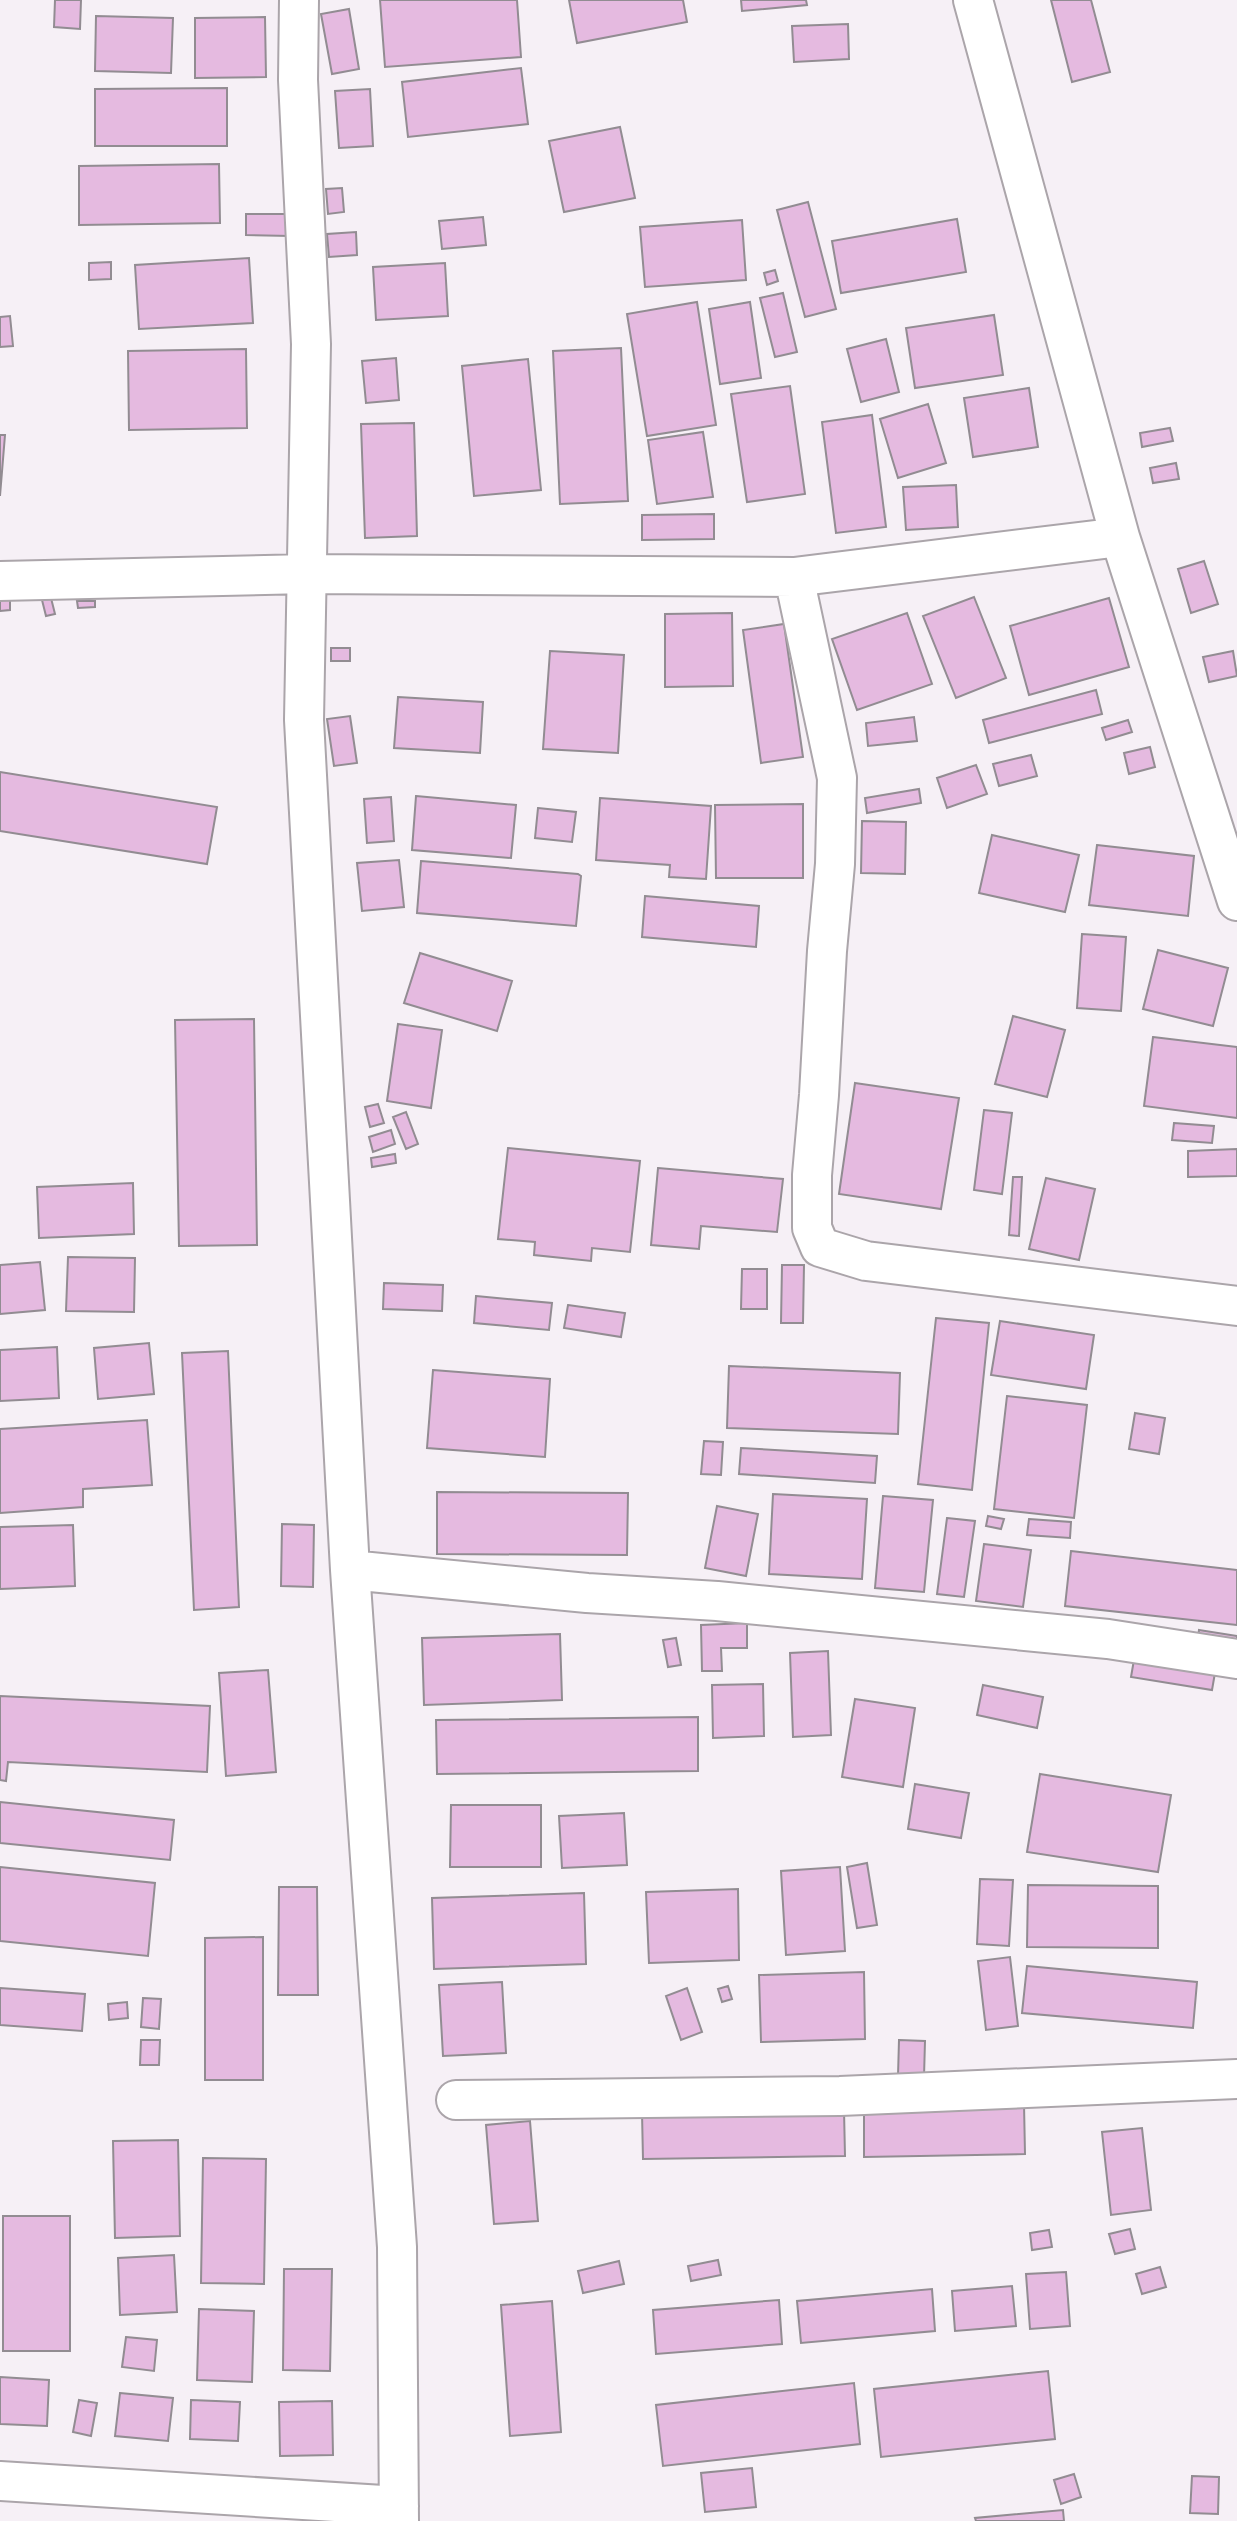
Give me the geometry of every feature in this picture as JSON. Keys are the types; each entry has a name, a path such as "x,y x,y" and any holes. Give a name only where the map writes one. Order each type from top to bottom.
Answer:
{"street":[{"path":"0,2481 399,2514 397,2247 350,1570 304,720 311,344 298,80 299,0"},
{"path":"973,0 1120,537 1237,901"},
{"path":"0,581 308,574 794,578 1120,537"},
{"path":"794,578 837,778 835,864 812,1175 813,1228 820,1247 866,1261 1237,1306"},
{"path":"350,1570 587,1593 717,1601 1108,1639 1237,1659"},
{"path":"456,2101 840,2096 1237,2080"}],"building":[{"path":"55,0 81,0 80,29 54,27"},
{"path":"380,0 517,0 521,57 385,67"},
{"path":"569,0 683,0 687,22 577,43"},
{"path":"741,0 806,0 807,5 742,11"},
{"path":"1051,0 1091,0 1110,72 1072,82"},
{"path":"349,9 359,69 332,74 321,14"},
{"path":"96,16 173,18 171,73 95,71"},
{"path":"265,17 266,77 195,78 195,18"},
{"path":"848,24 849,59 794,62 792,26"},
{"path":"521,68 528,124 408,137 402,82"},
{"path":"227,88 227,146 95,146 95,89"},
{"path":"370,89 373,146 339,148 335,91"},
{"path":"620,127 635,198 564,212 549,141"},
{"path":"219,164 220,223 79,225 79,166"},
{"path":"342,188 344,212 328,214 326,189"},
{"path":"808,202 836,309 805,317 777,210"},
{"path":"246,214 290,214 290,236 246,235"},
{"path":"483,217 486,245 442,249 439,221"},
{"path":"957,219 966,272 841,293 832,241"},
{"path":"742,220 746,280 645,287 640,227"},
{"path":"356,232 357,255 329,257 327,234"},
{"path":"249,258 253,323 139,329 135,265"},
{"path":"111,262 111,279 89,280 89,263"},
{"path":"445,263 448,316 376,320 373,267"},
{"path":"775,270 778,281 767,285 764,273"},
{"path":"783,293 797,352 775,357 760,298"},
{"path":"697,302 716,425 647,436 627,314"},
{"path":"750,302 761,378 720,384 709,309"},
{"path":"994,315 1003,375 915,388 906,328"},
{"path":"10,316 13,346 0,347 0,317"},
{"path":"886,339 899,392 861,402 847,349"},
{"path":"621,348 628,501 560,504 553,351"},
{"path":"246,349 247,428 129,430 128,351"},
{"path":"396,358 399,400 366,403 362,361"},
{"path":"528,359 541,490 474,496 462,366"},
{"path":"790,386 805,494 747,502 731,394"},
{"path":"1029,388 1038,447 973,457 964,398"},
{"path":"928,404 946,463 898,478 880,419"},
{"path":"872,415 886,527 836,533 822,422"},
{"path":"414,423 417,536 365,538 361,424"},
{"path":"1170,428 1173,441 1142,447 1140,433"},
{"path":"703,432 713,497 657,504 648,440"},
{"path":"0,435 5,435 0,496"},
{"path":"1176,463 1179,479 1153,483 1150,468"},
{"path":"956,485 958,527 906,530 903,487"},
{"path":"714,514 714,539 642,540 642,515"},
{"path":"1204,561 1218,604 1191,613 1178,569"},
{"path":"974,597 1006,678 956,698 923,616"},
{"path":"51,598 55,614 46,616 42,600"},
{"path":"1109,598 1129,667 1029,695 1010,626"},
{"path":"0,600 10,600 10,610 0,611"},
{"path":"77,601 95,601 95,607 78,608"},
{"path":"732,613 733,686 665,687 665,614"},
{"path":"907,613 932,684 857,710 832,639"},
{"path":"784,624 803,757 761,763 743,630"},
{"path":"331,648 350,648 350,661 331,661"},
{"path":"550,651 624,655 618,753 543,749"},
{"path":"1233,651 1237,676 1209,682 1203,657"},
{"path":"1096,690 1102,714 989,743 983,720"},
{"path":"398,697 483,702 480,753 394,748"},
{"path":"350,716 357,763 334,766 327,719"},
{"path":"914,717 917,741 868,746 866,723"},
{"path":"1128,720 1132,732 1106,740 1102,728"},
{"path":"1150,747 1155,767 1129,774 1124,753"},
{"path":"1031,755 1037,776 999,786 993,764"},
{"path":"976,765 987,794 947,808 937,778"},
{"path":"0,772 217,807 207,864 0,831"},
{"path":"919,789 921,803 867,813 865,798"},
{"path":"416,796 516,805 511,858 412,850"},
{"path":"391,797 394,841 367,843 364,799"},
{"path":"600,798 711,806 706,879 669,877 670,865 596,860"},
{"path":"803,804 803,878 716,878 715,805"},
{"path":"538,808 576,812 572,842 535,838"},
{"path":"862,821 906,822 905,874 861,873"},
{"path":"992,835 1079,855 1065,912 979,893"},
{"path":"1097,845 1194,856 1188,916 1089,905"},
{"path":"399,860 404,907 362,911 357,863"},
{"path":"421,861 578,874 581,876 576,926 417,913"},
{"path":"645,896 759,906 756,947 642,937"},
{"path":"1082,934 1126,937 1121,1011 1077,1008"},
{"path":"1158,950 1228,968 1213,1026 1143,1009"},
{"path":"420,953 512,981 497,1031 404,1003"},
{"path":"1013,1016 1065,1030 1047,1097 995,1084"},
{"path":"254,1019 257,1245 179,1246 175,1020"},
{"path":"398,1024 442,1030 431,1108 387,1101"},
{"path":"1153,1037 1237,1047 1237,1118 1144,1106"},
{"path":"855,1083 959,1098 941,1209 839,1194"},
{"path":"378,1104 384,1123 370,1127 365,1107"},
{"path":"984,1110 1012,1113 1002,1194 974,1190"},
{"path":"406,1112 418,1144 406,1149 393,1117"},
{"path":"1174,1123 1214,1126 1212,1143 1172,1140"},
{"path":"391,1130 395,1144 373,1152 369,1137"},
{"path":"508,1148 640,1161 630,1252 592,1248 591,1261 534,1255 535,1242 498,1239"},
{"path":"1237,1149 1237,1176 1188,1177 1188,1151"},
{"path":"395,1154 396,1163 372,1167 371,1158"},
{"path":"658,1168 783,1179 777,1232 701,1226 699,1249 651,1245"},
{"path":"1013,1177 1022,1177 1019,1236 1009,1235"},
{"path":"1046,1178 1095,1189 1079,1260 1029,1249"},
{"path":"133,1183 134,1234 39,1238 37,1187"},
{"path":"68,1257 135,1258 134,1312 66,1311"},
{"path":"40,1262 45,1310 0,1314 0,1265"},
{"path":"782,1265 804,1265 803,1323 781,1323"},
{"path":"742,1269 767,1269 767,1309 741,1309"},
{"path":"384,1283 443,1285 442,1311 383,1309"},
{"path":"476,1296 552,1303 549,1330 474,1323"},
{"path":"568,1305 625,1313 621,1337 564,1328"},
{"path":"936,1318 989,1323 972,1490 918,1484"},
{"path":"1000,1321 1094,1335 1086,1389 991,1375"},
{"path":"149,1343 154,1394 98,1399 94,1348"},
{"path":"57,1347 59,1398 0,1401 0,1350"},
{"path":"228,1351 239,1607 194,1610 182,1353"},
{"path":"729,1366 900,1373 898,1434 727,1428"},
{"path":"433,1370 550,1379 545,1457 427,1448"},
{"path":"1007,1396 1087,1405 1074,1518 994,1509"},
{"path":"1135,1413 1165,1418 1159,1454 1129,1449"},
{"path":"147,1420 152,1485 83,1489 83,1507 0,1513 0,1429"},
{"path":"704,1441 723,1442 721,1475 701,1474"},
{"path":"741,1448 877,1456 875,1483 739,1474"},
{"path":"437,1492 628,1493 627,1555 437,1554"},
{"path":"773,1494 867,1499 862,1579 769,1574"},
{"path":"883,1496 933,1500 924,1592 875,1588"},
{"path":"717,1506 758,1514 746,1576 705,1568"},
{"path":"988,1516 1004,1519 1001,1529 986,1526"},
{"path":"947,1518 975,1521 964,1597 937,1594"},
{"path":"1029,1519 1071,1522 1070,1538 1027,1535"},
{"path":"282,1524 314,1525 313,1587 281,1586"},
{"path":"73,1525 75,1586 0,1589 0,1527"},
{"path":"984,1544 1031,1550 1023,1607 976,1601"},
{"path":"1071,1551 1237,1570 1237,1625 1065,1606"},
{"path":"747,1623 747,1648 721,1648 722,1671 702,1671 701,1625"},
{"path":"1199,1630 1237,1636 1237,1650 1197,1644"},
{"path":"560,1634 562,1700 424,1705 422,1638"},
{"path":"676,1638 681,1665 668,1667 663,1640"},
{"path":"828,1651 831,1735 793,1737 790,1653"},
{"path":"1135,1654 1216,1667 1212,1690 1131,1677"},
{"path":"268,1670 276,1772 226,1776 219,1673"},
{"path":"763,1684 764,1736 713,1738 712,1685"},
{"path":"983,1685 1043,1697 1037,1728 977,1715"},
{"path":"0,1696 210,1706 207,1772 8,1762 6,1781 0,1780"},
{"path":"855,1699 915,1708 903,1787 842,1777"},
{"path":"698,1717 698,1771 437,1774 436,1720"},
{"path":"1040,1774 1171,1795 1158,1872 1027,1852"},
{"path":"915,1784 969,1793 961,1838 908,1829"},
{"path":"0,1802 174,1820 170,1860 0,1843"},
{"path":"451,1805 541,1805 541,1867 450,1867"},
{"path":"624,1813 627,1865 562,1868 559,1816"},
{"path":"867,1863 877,1925 857,1928 847,1867"},
{"path":"0,1867 155,1883 148,1956 0,1941"},
{"path":"840,1867 845,1951 786,1955 781,1871"},
{"path":"980,1879 1013,1880 1009,1946 977,1944"},
{"path":"1028,1885 1158,1886 1158,1948 1027,1947"},
{"path":"279,1887 317,1887 318,1995 278,1995"},
{"path":"738,1889 739,1960 649,1963 646,1892"},
{"path":"584,1893 586,1964 434,1969 432,1898"},
{"path":"263,1937 263,2080 205,2080 205,1938"},
{"path":"1010,1957 1018,2026 986,2030 978,1961"},
{"path":"1027,1966 1197,1982 1193,2028 1022,2013"},
{"path":"864,1972 865,2039 761,2042 759,1975"},
{"path":"502,1982 506,2053 443,2056 439,1985"},
{"path":"728,1986 732,1999 722,2002 718,1989"},
{"path":"0,1988 85,1994 82,2031 0,2025"},
{"path":"687,1988 702,2032 681,2040 666,1996"},
{"path":"143,1998 161,1999 159,2029 141,2027"},
{"path":"127,2002 128,2018 109,2020 108,2004"},
{"path":"141,2040 160,2040 159,2065 140,2065"},
{"path":"899,2040 925,2041 924,2077 898,2076"},
{"path":"1024,2104 1025,2154 864,2157 864,2106"},
{"path":"844,2110 845,2156 643,2159 642,2113"},
{"path":"530,2121 538,2221 494,2224 486,2125"},
{"path":"1142,2128 1151,2210 1111,2215 1102,2132"},
{"path":"178,2140 180,2236 115,2238 113,2141"},
{"path":"203,2158 266,2159 264,2284 201,2283"},
{"path":"3,2216 70,2216 70,2351 3,2351"},
{"path":"1130,2229 1135,2249 1115,2254 1109,2234"},
{"path":"1049,2230 1052,2247 1032,2250 1030,2233"},
{"path":"174,2255 177,2312 120,2315 118,2258"},
{"path":"718,2260 721,2275 691,2281 688,2266"},
{"path":"619,2261 624,2284 583,2293 578,2271"},
{"path":"1160,2267 1166,2287 1142,2294 1136,2274"},
{"path":"284,2269 332,2269 330,2371 283,2370"},
{"path":"1066,2272 1070,2326 1030,2329 1026,2274"},
{"path":"1012,2286 1016,2326 955,2331 952,2291"},
{"path":"932,2289 935,2331 801,2343 797,2301"},
{"path":"779,2300 782,2344 656,2354 653,2310"},
{"path":"552,2301 561,2432 510,2436 501,2305"},
{"path":"199,2309 254,2311 252,2382 197,2380"},
{"path":"126,2337 157,2340 154,2371 122,2367"},
{"path":"1048,2371 1055,2439 881,2457 874,2389"},
{"path":"0,2377 49,2380 47,2426 0,2424"},
{"path":"854,2383 860,2444 663,2466 656,2405"},
{"path":"120,2393 173,2398 168,2441 115,2436"},
{"path":"79,2400 97,2403 91,2436 73,2432"},
{"path":"191,2400 240,2402 238,2441 190,2439"},
{"path":"332,2401 333,2455 280,2456 279,2402"},
{"path":"752,2468 756,2507 705,2512 701,2473"},
{"path":"1074,2474 1081,2497 1061,2504 1054,2480"},
{"path":"1192,2476 1219,2477 1218,2514 1190,2513"},
{"path":"1063,2510 1064,2521 976,2521 975,2518"}]}
